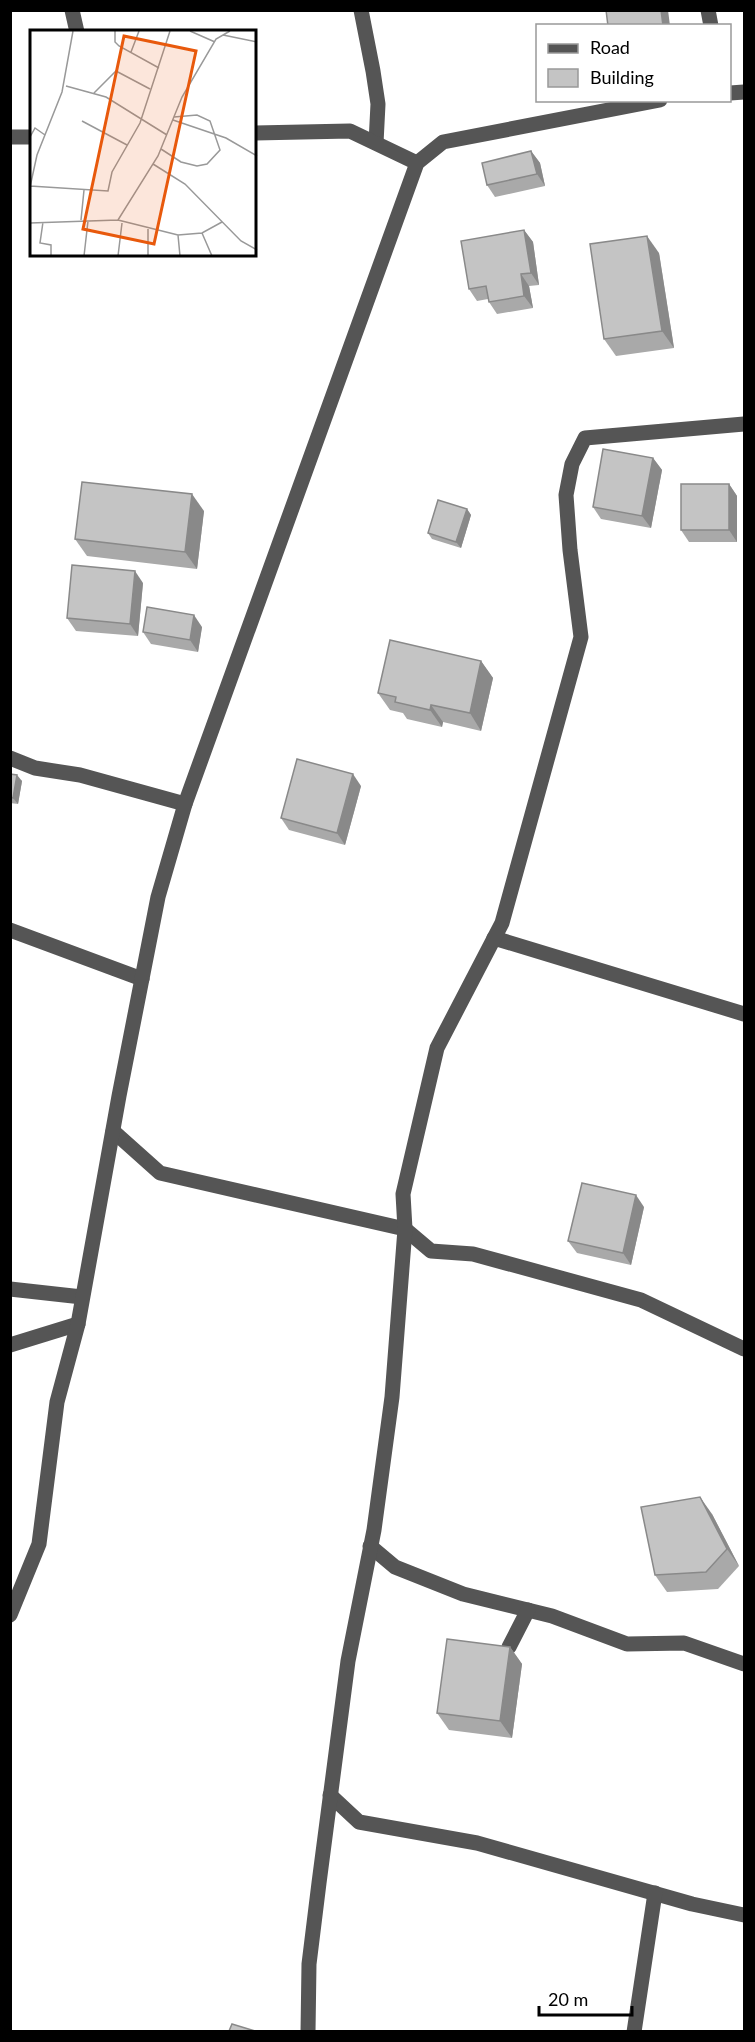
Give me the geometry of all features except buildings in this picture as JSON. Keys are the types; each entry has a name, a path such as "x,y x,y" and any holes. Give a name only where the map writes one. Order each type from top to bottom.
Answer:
{"street":[{"path":"72,10 77,30"},
{"path":"361,10 378,104 376,143"},
{"path":"10,1615 39,1544 57,1402 78,1324 158,897 185,804 417,163 443,142 650,102"},
{"path":"256,133 350,131 417,163"},
{"path":"10,137 30,136"},
{"path":"308,2031 309,1964 330,1795 348,1661 370,1546 392,1397 405,1229 403,1194 437,1048 502,923 581,637 566,495 572,464 585,438 744,424"},
{"path":"10,759 35,768 80,775 185,804"},
{"path":"10,930 142,979"},
{"path":"494,938 744,1014"},
{"path":"113,1131 160,1173 405,1229 431,1251 473,1254 642,1300 744,1349"},
{"path":"10,1289 82,1297"},
{"path":"10,1345 78,1324"},
{"path":"370,1546 395,1568 463,1594 552,1616 627,1644 684,1643 744,1665"},
{"path":"509,1647 528,1610"},
{"path":"330,1795 359,1822 477,1843 692,1904 744,1915"},
{"path":"634,2031 655,1893"}]}
